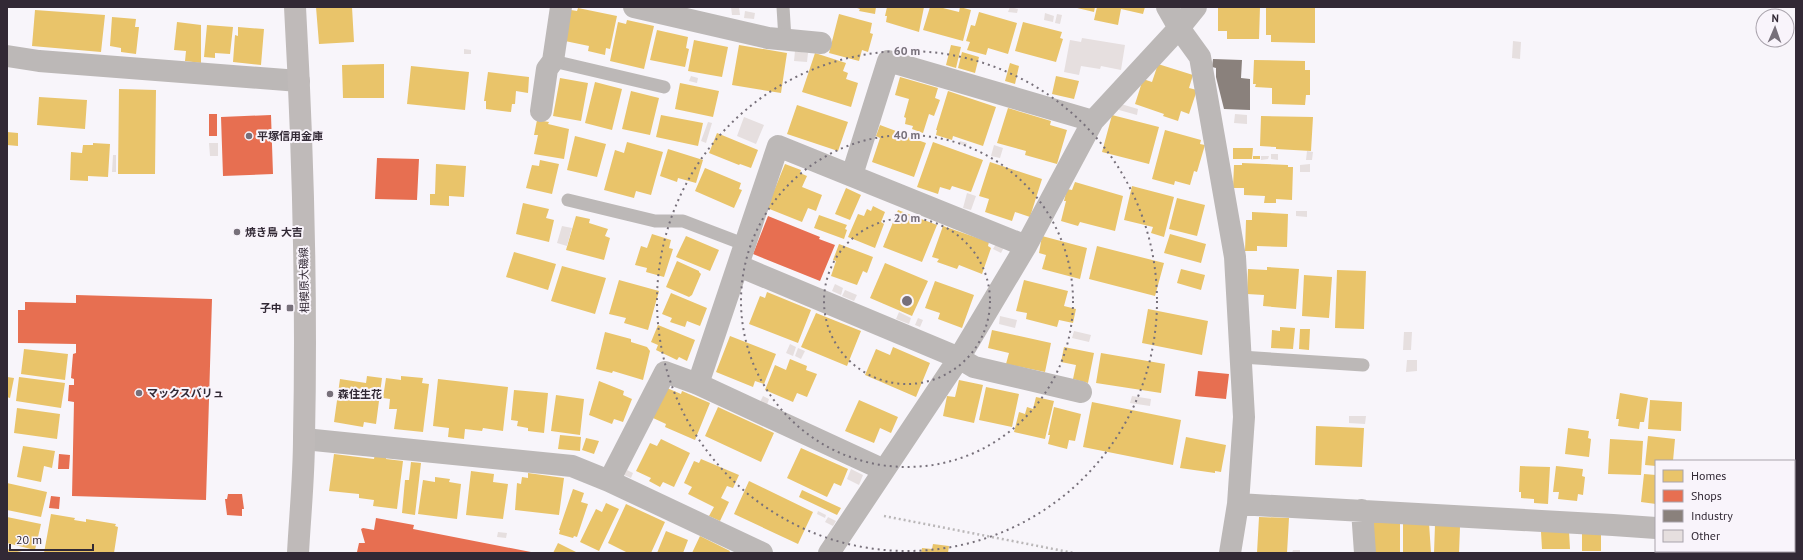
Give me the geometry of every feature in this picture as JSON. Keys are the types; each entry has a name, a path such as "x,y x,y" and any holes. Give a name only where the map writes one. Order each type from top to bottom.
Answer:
{"main road":[{"name":"相模原大磯線","path":"295,7 299,81 304,278 304,439 298,553"}],"street":[{"path":"541,111 547,70 553,61 561,7"},
{"path":"634,7 768,38 821,43"},
{"path":"1167,7 1179,28 1200,57 1235,256 1244,417 1238,504 1230,553"},
{"path":"829,553 958,358 1026,246 1093,121 1179,28 1196,7"},
{"path":"8,61 39,61 299,81"},
{"path":"852,175 888,61 1093,121"},
{"path":"698,384 739,266 778,146 1026,246"},
{"path":"739,266 958,358 974,367 1081,392"},
{"path":"609,481 665,372 698,384 884,470"},
{"path":"304,439 572,466 609,481 762,553"},
{"path":"1238,504 1655,528"},
{"path":"1362,510 1365,553"}],"lane":[{"path":"783,7 784,39"},
{"path":"553,61 664,87"},
{"path":"568,200 655,221 683,221 746,244"},
{"path":"1241,357 1363,365"}],"path":[{"path":"863,502 884,516 1074,553"}],"building: Homes":[{"path":"316,7 352,7 354,42 319,44"},
{"path":"854,7 876,7 875,14 859,11 860,9"},
{"path":"887,7 924,7 919,32 886,22 887,16 885,16"},
{"path":"930,7 939,7 959,12 960,7 971,10 963,41 923,30"},
{"path":"1073,7 1095,7 1094,12"},
{"path":"1097,7 1145,7 1143,14 1121,9 1118,25 1094,20"},
{"path":"1218,7 1260,7 1259,39 1227,39 1227,31 1218,31"},
{"path":"1266,7 1315,7 1315,43 1271,42 1271,35 1266,35"},
{"path":"578,8 617,16 610,49 606,48 605,55 588,51 589,46 565,41 571,10 577,11"},
{"path":"35,10 105,15 101,52 32,46"},
{"path":"979,12 1017,23 1008,54 988,48 986,55 967,50 970,42 966,41 971,25 975,26"},
{"path":"839,14 872,23 870,33 873,34 868,52 862,50 859,61 829,53"},
{"path":"112,17 136,19 135,27 139,27 136,54 121,52 121,48 110,46"},
{"path":"627,20 654,26 644,69 610,61 618,22 626,24"},
{"path":"177,22 201,25 201,63 185,61 186,51 174,50"},
{"path":"1023,22 1062,32 1060,38 1063,39 1056,62 1015,51"},
{"path":"207,25 233,27 230,54 215,53 215,58 204,57"},
{"path":"238,27 264,29 261,65 233,62 235,35 238,36"},
{"path":"657,30 688,37 686,48 689,49 685,67 650,60"},
{"path":"694,40 728,47 722,77 688,71"},
{"path":"739,45 787,53 781,93 732,85"},
{"path":"951,45 961,47 956,68 946,65"},
{"path":"962,52 979,57 975,73 958,68"},
{"path":"815,53 846,63 843,71 848,73 846,79 858,83 851,107 802,92"},
{"path":"1254,60 1305,61 1305,70 1310,70 1310,95 1306,95 1305,105 1272,104 1272,88 1255,87 1256,84 1253,84"},
{"path":"1010,63 1019,66 1015,84 1005,81"},
{"path":"384,64 384,98 343,98 342,65"},
{"path":"1158,64 1193,75 1189,88 1197,90 1189,114 1181,111 1178,121 1163,116 1164,114 1135,104 1143,79 1152,82"},
{"path":"411,66 469,72 465,110 407,104"},
{"path":"488,72 529,77 528,93 516,91 515,104 512,104 511,112 486,109 486,101 484,101"},
{"path":"1056,76 1079,81 1074,99 1052,94"},
{"path":"900,77 938,88 935,98 940,100 934,116 929,114 923,133 912,129 913,126 905,124 906,118 904,117 909,99 895,95"},
{"path":"560,78 588,83 581,121 553,116"},
{"path":"595,82 622,89 612,130 585,123"},
{"path":"680,83 719,91 713,117 675,109"},
{"path":"119,89 156,90 155,174 118,174"},
{"path":"631,91 659,98 650,135 622,129"},
{"path":"948,91 996,107 983,146 953,136 952,140 936,135 936,130"},
{"path":"39,97 87,100 85,129 37,125"},
{"path":"797,105 848,122 838,151 787,134"},
{"path":"1008,108 1051,121 1050,125 1067,130 1057,164 1025,155 1026,151 997,143"},
{"path":"661,115 703,123 698,146 656,137"},
{"path":"1112,115 1159,127 1149,164 1102,152"},
{"path":"1261,116 1313,117 1311,151 1276,149 1276,147 1260,146"},
{"path":"537,120 549,122 548,124 569,129 564,159 534,154 538,135 534,135"},
{"path":"880,125 926,143 914,177 872,162 880,138 876,136"},
{"path":"1165,130 1201,140 1200,144 1205,145 1197,172 1194,171 1190,185 1175,181 1174,185 1152,179"},
{"path":"7,132 18,133 18,146 7,145"},
{"path":"717,133 758,150 751,168 740,164 739,165 709,153"},
{"path":"575,136 606,144 597,177 567,170"},
{"path":"627,142 663,152 651,195 636,191 634,198 604,190 615,150 624,153"},
{"path":"933,142 983,160 971,192 952,186 950,190 940,187 938,194 917,187"},
{"path":"93,143 110,144 108,177 88,176 88,181 70,180 71,152 82,153 83,145 93,145"},
{"path":"1233,148 1253,148 1252,159 1233,159"},
{"path":"668,149 703,160 696,183 678,178 677,182 660,176"},
{"path":"1253,156 1260,156 1260,159 1253,159"},
{"path":"540,160 559,164 552,194 526,188 532,165 539,166"},
{"path":"990,162 1042,179 1030,217 1015,212 1012,221 985,212 989,199 979,196"},
{"path":"1242,163 1288,165 1288,167 1293,167 1292,200 1276,199 1276,203 1264,203 1265,196 1244,195 1244,188 1233,188 1234,165 1242,165"},
{"path":"436,164 466,166 464,197 449,196 449,206 430,205 430,194 435,194"},
{"path":"785,164 801,170 800,173 807,176 802,187 822,195 816,211 808,208 802,222 767,208"},
{"path":"705,168 741,183 739,189 742,190 734,208 695,191"},
{"path":"1075,182 1123,196 1115,231 1080,222 1078,226 1061,221 1066,201 1064,201 1067,189 1072,190"},
{"path":"1132,186 1174,197 1164,237 1151,233 1153,227 1124,220"},
{"path":"846,188 861,195 850,220 835,214"},
{"path":"1177,198 1205,205 1197,236 1169,229"},
{"path":"523,203 549,209 546,218 554,220 549,242 516,234"},
{"path":"873,206 885,212 881,222 884,224 875,248 848,237 858,214 864,216 867,209 871,211"},
{"path":"898,210 937,225 922,262 883,247"},
{"path":"1252,212 1288,214 1287,247 1257,246 1257,251 1245,251 1246,220 1252,220"},
{"path":"819,215 847,225 844,239 814,228"},
{"path":"576,216 590,219 589,223 608,229 605,236 610,238 604,260 566,250"},
{"path":"943,226 989,242 988,246 991,248 982,274 959,265 957,269 937,262 939,259 932,257"},
{"path":"652,234 671,240 669,248 673,249 664,277 646,272 647,268 635,265 641,246 647,248"},
{"path":"1170,234 1206,244 1201,263 1164,253"},
{"path":"686,236 719,250 710,271 676,257"},
{"path":"1042,236 1087,248 1080,279 1042,269 1046,255 1039,253"},
{"path":"839,244 873,257 867,273 863,271 857,285 831,276 836,261 833,260"},
{"path":"1097,246 1164,263 1155,296 1089,279"},
{"path":"514,252 556,264 548,290 506,277"},
{"path":"677,261 699,271 701,274 692,295 689,297 666,287"},
{"path":"885,263 928,281 912,316 870,298"},
{"path":"562,266 606,278 595,314 551,301"},
{"path":"1267,267 1299,269 1296,309 1263,306 1264,295 1247,294 1248,269 1267,270"},
{"path":"1181,269 1205,275 1201,290 1177,283"},
{"path":"1337,270 1366,271 1364,329 1335,328"},
{"path":"1304,275 1332,277 1329,318 1302,316"},
{"path":"619,280 659,291 648,330 624,323 626,318 609,314"},
{"path":"1024,280 1068,291 1064,306 1076,309 1073,323 1059,320 1057,327 1026,319 1027,313 1016,311"},
{"path":"935,281 974,295 962,328 938,319 940,313 925,308"},
{"path":"767,292 811,310 798,343 749,324 760,296 765,298"},
{"path":"671,293 707,308 700,326 687,321 685,327 670,322 672,318 662,314"},
{"path":"1148,309 1208,321 1202,355 1142,343"},
{"path":"816,313 861,331 847,366 801,347"},
{"path":"658,325 695,340 687,361 679,357 677,360 656,350 658,345 651,342"},
{"path":"1280,327 1295,328 1293,349 1271,348 1272,330 1280,331"},
{"path":"1300,329 1310,329 1309,350 1299,349"},
{"path":"992,330 1051,343 1045,372 1006,364 1009,353 988,348"},
{"path":"605,332 631,339 631,342 647,347 650,351 643,380 613,371 612,373 596,369"},
{"path":"730,336 776,354 764,384 755,381 753,387 716,372"},
{"path":"893,347 930,363 916,397 865,375 876,349 890,355"},
{"path":"1064,347 1094,353 1088,383 1073,379 1076,365 1061,362"},
{"path":"24,349 68,354 65,380 21,374"},
{"path":"1101,353 1165,364 1161,393 1096,383"},
{"path":"790,359 807,366 806,370 817,374 807,397 797,393 793,402 765,390 775,365 786,370"},
{"path":"367,376 382,378 376,424 364,422 363,427 334,422 340,379 366,383"},
{"path":"401,376 423,378 422,383 429,384 423,432 394,429 397,409 389,409 390,399 383,398 386,378 401,380"},
{"path":"7,377 14,378 10,398 7,397"},
{"path":"19,377 65,383 61,408 16,401"},
{"path":"438,379 508,387 503,431 483,428 482,431 465,429 464,439 448,437 449,428 433,426"},
{"path":"959,380 983,385 974,423 943,416 947,396 955,397"},
{"path":"599,381 624,391 623,395 632,399 623,422 614,419 612,424 589,415"},
{"path":"986,387 1019,394 1012,427 979,420"},
{"path":"667,388 681,394 682,391 710,403 695,440 665,427 666,424 653,418"},
{"path":"514,390 548,393 544,433 528,431 528,428 517,426 518,421 511,420"},
{"path":"1620,393 1648,398 1644,422 1640,422 1639,429 1618,426 1619,419 1616,419"},
{"path":"556,395 584,399 580,435 551,431"},
{"path":"1036,397 1054,401 1045,439 1014,432 1019,412 1025,414 1027,407 1033,409"},
{"path":"859,400 898,417 891,433 880,428 874,443 845,431"},
{"path":"1650,400 1682,402 1681,431 1648,429"},
{"path":"1092,402 1181,420 1173,465 1083,447"},
{"path":"718,407 774,433 761,462 705,436"},
{"path":"1054,407 1081,414 1075,441 1069,440 1067,449 1048,444 1050,435 1048,435"},
{"path":"17,408 60,414 57,439 14,433"},
{"path":"1316,426 1364,428 1362,467 1315,465"},
{"path":"1568,428 1589,431 1588,438 1591,439 1589,457 1565,454"},
{"path":"560,435 581,437 580,451 558,449"},
{"path":"1648,436 1675,439 1673,460 1655,460 1655,466 1645,465"},
{"path":"1186,437 1226,445 1221,472 1215,471 1215,473 1180,468"},
{"path":"586,438 599,441 594,454 582,450"},
{"path":"661,439 690,453 674,487 663,482 660,487 649,481 651,478 636,471 650,443 657,446"},
{"path":"1610,439 1643,441 1641,475 1608,474"},
{"path":"23,446 55,451 52,468 44,466 41,482 17,477"},
{"path":"801,448 848,469 841,486 834,483 827,497 787,478"},
{"path":"375,453 386,454 386,459 403,461 397,509 373,506 374,500 359,498 359,494 329,491 334,454 374,459"},
{"path":"701,459 739,475 733,488 727,486 721,498 729,502 720,521 709,516 714,507 688,494 692,487 684,483 694,461 699,463"},
{"path":"411,462 421,463 415,515 402,513 405,480 409,480"},
{"path":"1520,466 1550,467 1548,504 1534,503 1534,499 1521,498 1521,492 1519,492"},
{"path":"1556,466 1583,469 1582,476 1585,477 1583,495 1578,494 1577,501 1558,499 1559,492 1553,492"},
{"path":"471,471 494,474 493,482 508,484 503,519 466,515"},
{"path":"528,473 564,478 559,515 515,510 517,483 521,484 522,477 528,478"},
{"path":"1644,474 1655,475 1655,504 1641,502"},
{"path":"435,477 450,479 449,482 461,484 457,519 418,514 423,480 435,482"},
{"path":"749,481 813,512 798,544 734,514"},
{"path":"7,483 47,492 41,517 7,510"},
{"path":"573,489 584,493 581,502 588,504 577,537 574,536 573,538 559,534 559,530"},
{"path":"802,490 841,508 837,515 799,497"},
{"path":"606,503 619,509 599,551 580,542 596,509 602,512"},
{"path":"626,504 665,522 651,553 628,553 608,543"},
{"path":"51,514 75,518 74,520 86,522 86,519 116,524 115,526 118,527 114,553 44,553"},
{"path":"7,517 41,524 35,550 7,543"},
{"path":"1259,517 1289,518 1287,553 1257,553"},
{"path":"1371,523 1400,523 1400,553 1371,553"},
{"path":"1403,523 1429,523 1431,553 1403,553"},
{"path":"1435,525 1460,527 1459,553 1434,553"},
{"path":"666,531 688,540 683,553 657,553"},
{"path":"1569,531 1570,549 1542,549 1541,532"},
{"path":"1582,533 1601,533 1601,551 1582,551"},
{"path":"700,536 730,551 729,553 692,553"},
{"path":"558,543 578,553 553,553"},
{"path":"933,544 949,546 948,553 921,553 922,548 932,549"},
{"path":"7,549 22,552 22,553 7,553"},
{"path":"1725,552 1755,552 1725,553"}],"building: Shops":[{"path":"209,114 217,114 217,136 209,136"},
{"path":"271,115 273,174 223,176 221,117"},
{"path":"377,158 419,159 417,200 375,199"},
{"path":"768,216 820,237 819,239 835,245 820,281 753,254"},
{"name":"マックスバリュ","path":"76,295 212,299 206,500 72,496 74,402 68,401 69,385 74,385 74,379 71,378 73,354 76,353 76,344 18,343 18,310 25,310 25,302 76,303"},
{"path":"1198,371 1229,374 1226,399 1195,396"},
{"path":"59,454 70,455 69,469 58,469"},
{"path":"228,494 242,494 244,509 242,509 242,516 227,515 225,499 227,499"},
{"path":"51,496 60,497 59,509 49,508"},
{"path":"376,518 414,525 413,529 531,553 357,552 359,543 365,543 361,529 374,530"}],"building: Industry":[{"path":"1213,59 1242,60 1241,78 1250,79 1250,110 1224,109 1216,77 1216,68 1212,67"}],"building: Other":[{"path":"731,7 739,7 740,15 732,15"},
{"path":"1010,7 1018,9 1017,13 1008,12"},
{"path":"745,11 755,13 754,19 744,18"},
{"path":"1045,13 1054,16 1053,22 1044,20"},
{"path":"1057,14 1062,15 1060,24 1055,23"},
{"path":"1082,38 1125,45 1121,70 1101,66 1100,69 1081,66 1079,75 1064,72 1070,40 1081,42"},
{"path":"1513,41 1521,42 1520,59 1512,58"},
{"path":"464,49 471,50 471,54 464,54"},
{"path":"795,51 808,53 807,62 794,61"},
{"path":"691,76 698,78 697,83 689,81"},
{"path":"1121,104 1138,109 1137,115 1119,110"},
{"path":"1235,114 1247,115 1247,124 1234,123"},
{"path":"744,117 764,125 756,144 737,136"},
{"path":"708,122 712,123 706,143 701,141"},
{"path":"960,141 967,143 966,146 959,144"},
{"path":"209,143 218,143 218,156 210,156"},
{"path":"994,145 1003,148 1000,158 991,156"},
{"path":"1307,151 1313,152 1312,160 1306,160"},
{"path":"1271,154 1278,154 1278,160 1271,159"},
{"path":"113,155 116,155 116,172 112,172"},
{"path":"1261,156 1269,156 1268,159 1261,160"},
{"path":"1310,164 1310,172 1300,172 1300,165"},
{"path":"967,193 976,196 971,210 963,208"},
{"path":"1296,211 1307,211 1307,217 1296,216"},
{"path":"562,226 572,228 567,246 557,243"},
{"path":"996,244 1004,247 1001,253 993,249"},
{"path":"835,284 843,288 841,295 832,291"},
{"path":"845,290 857,295 854,301 842,296"},
{"path":"899,312 911,318 909,324 896,319"},
{"path":"1000,316 1017,320 1015,328 999,324"},
{"path":"918,318 923,320 920,327 915,325"},
{"path":"1074,331 1091,335 1089,342 1072,338"},
{"path":"1404,332 1412,332 1411,350 1403,350"},
{"path":"790,344 796,347 793,356 786,353"},
{"path":"798,348 805,351 801,359 795,356"},
{"path":"1407,360 1417,360 1417,371 1406,372"},
{"path":"763,396 769,399 767,405 760,402"},
{"path":"1132,396 1151,399 1150,406 1130,403"},
{"path":"1349,416 1366,416 1365,424 1349,423"},
{"path":"851,469 863,475 859,485 847,479"},
{"path":"627,470 633,473 631,478 624,475"},
{"path":"818,511 826,515 825,518 817,514"},
{"path":"828,517 836,521 833,526 825,522"},
{"path":"498,532 507,533 506,538 497,537"},
{"path":"1293,550 1300,550 1300,553 1292,553"}],"place":[{"name":"平塚信用金庫","path":"249,136"},
{"name":"焼き鳥 大吉","path":"237,232"},
{"name":"子中","path":"290,308"},
{"name":"マックスバリュ","path":"139,393"},
{"name":"森住生花","path":"330,394"}]}
